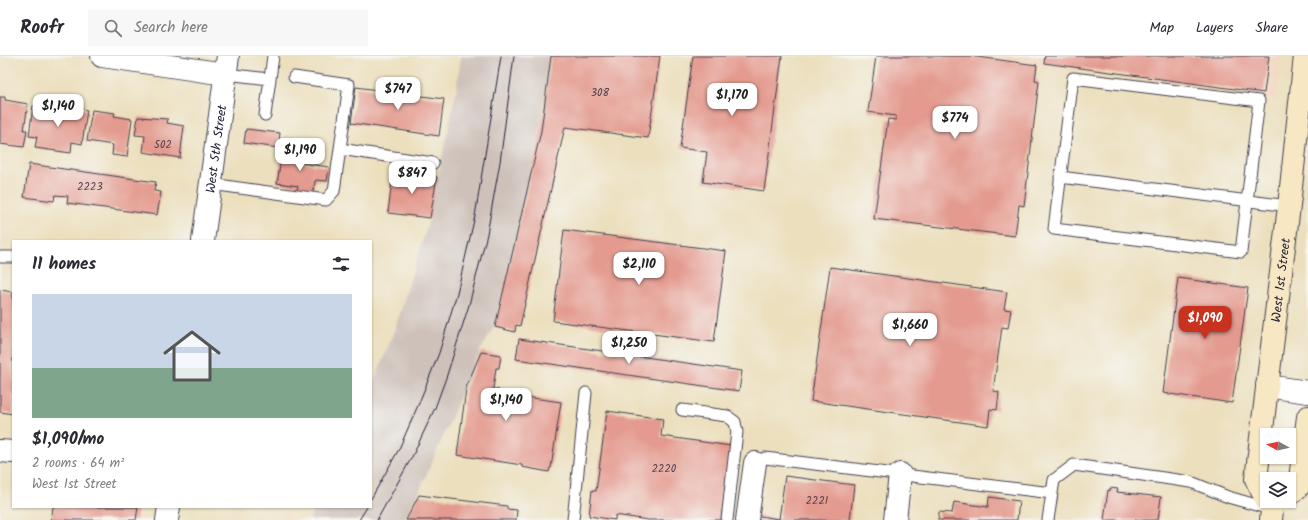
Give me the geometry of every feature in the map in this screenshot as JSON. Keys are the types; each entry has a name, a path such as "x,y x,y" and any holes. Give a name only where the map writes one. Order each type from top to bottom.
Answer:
{"main road":[{"name":"West 1st Street","path":"1260,486 1256,479 1289,206 1305,56"},
{"path":"1296,489 1299,486 1308,417"}],"street":[{"path":"102,56 226,65"},
{"name":"West 5th Street","path":"203,240 226,65"},
{"path":"1267,386 1308,392"},
{"path":"0,451 12,452"},
{"path":"747,520 755,463"},
{"path":"895,520 900,474"},
{"path":"167,520 169,508"}],"lane":[{"path":"265,115 272,56"},
{"path":"226,65 270,79"},
{"path":"211,184 326,200 334,191 348,85 294,77"},
{"path":"1073,78 1259,101 1241,252 1054,229 1060,177 1073,78"},
{"path":"340,149 433,163"},
{"path":"1060,177 1289,206"},
{"path":"0,257 12,257"},
{"path":"573,520 586,393"},
{"path":"682,410 727,416 735,422 737,432 726,520"},
{"path":"755,463 765,458 1052,493"},
{"path":"1048,520 1054,480 1074,466 1191,482 1228,497 1260,504"}],"shaded area":[{"path":"461,56 550,56 540,131 495,325 480,351 419,492 404,520 309,520 315,508 372,508 372,386 394,332 429,220 456,92"},
{"path":"977,56 1281,56 1276,100 1044,67 1041,64"}],"building":[{"path":"551,56 660,56 648,138 565,127 520,326 516,325 515,332 495,327 541,131"},
{"path":"693,56 782,56 764,191 703,182 707,152 680,148"},
{"path":"876,56 970,56 1037,65 1035,80 1039,81 1024,206 1019,205 1015,236 874,219 888,119 896,120 896,116 868,112"},
{"path":"1045,56 1269,56 1264,93 1044,63"},
{"path":"356,87 444,99 439,136 351,123"},
{"path":"0,97 5,97 5,100 28,104 24,130 27,130 24,147 0,144"},
{"path":"65,105 87,110 82,144 72,142 71,153 35,148 37,137 29,136 33,106 64,109"},
{"path":"92,110 115,113 114,116 132,119 127,157 112,155 113,145 87,141"},
{"path":"138,117 168,119 167,123 184,126 180,158 143,152 145,136 135,135"},
{"path":"246,129 280,133 278,148 244,143"},
{"path":"283,148 297,150 295,161 300,162 300,164 329,167 327,181 316,180 313,193 297,191 298,186 277,183"},
{"path":"29,164 156,182 154,191 161,192 157,215 67,203 68,196 55,195 54,201 24,197"},
{"path":"393,172 437,177 430,218 388,213"},
{"path":"564,230 726,251 714,342 553,321"},
{"path":"830,267 1007,292 1004,309 1011,310 1008,328 1002,327 993,391 999,392 997,410 990,409 988,426 811,401"},
{"path":"1178,278 1248,288 1232,403 1163,393"},
{"path":"0,290 12,292 12,414 0,412"},
{"path":"519,339 742,371 739,391 516,359"},
{"path":"481,352 501,355 499,368 496,368 493,389 499,390 498,393 561,402 551,468 549,472 522,467 522,465 457,455 465,390"},
{"path":"607,411 663,419 661,436 731,446 721,520 648,520 615,515 615,520 589,516 592,490 596,491"},
{"path":"785,476 854,485 850,520 752,520 753,515 779,519"},
{"path":"1110,488 1118,489 1117,492 1161,497 1158,520 1104,520 1108,490 1110,491"},
{"path":"419,495 507,506 507,509 517,510 516,520 406,520"},
{"path":"989,497 1019,501 1017,520 938,520 939,512 952,513 954,502 988,507"},
{"path":"53,508 138,508 136,520 51,520"}],"tram line":[{"path":"372,497 399,449 419,403 439,353 457,293 475,216 501,56"},
{"path":"377,520 413,455 435,408 469,305 487,234 500,162 514,56"},
{"path":"359,520 366,508"}]}
